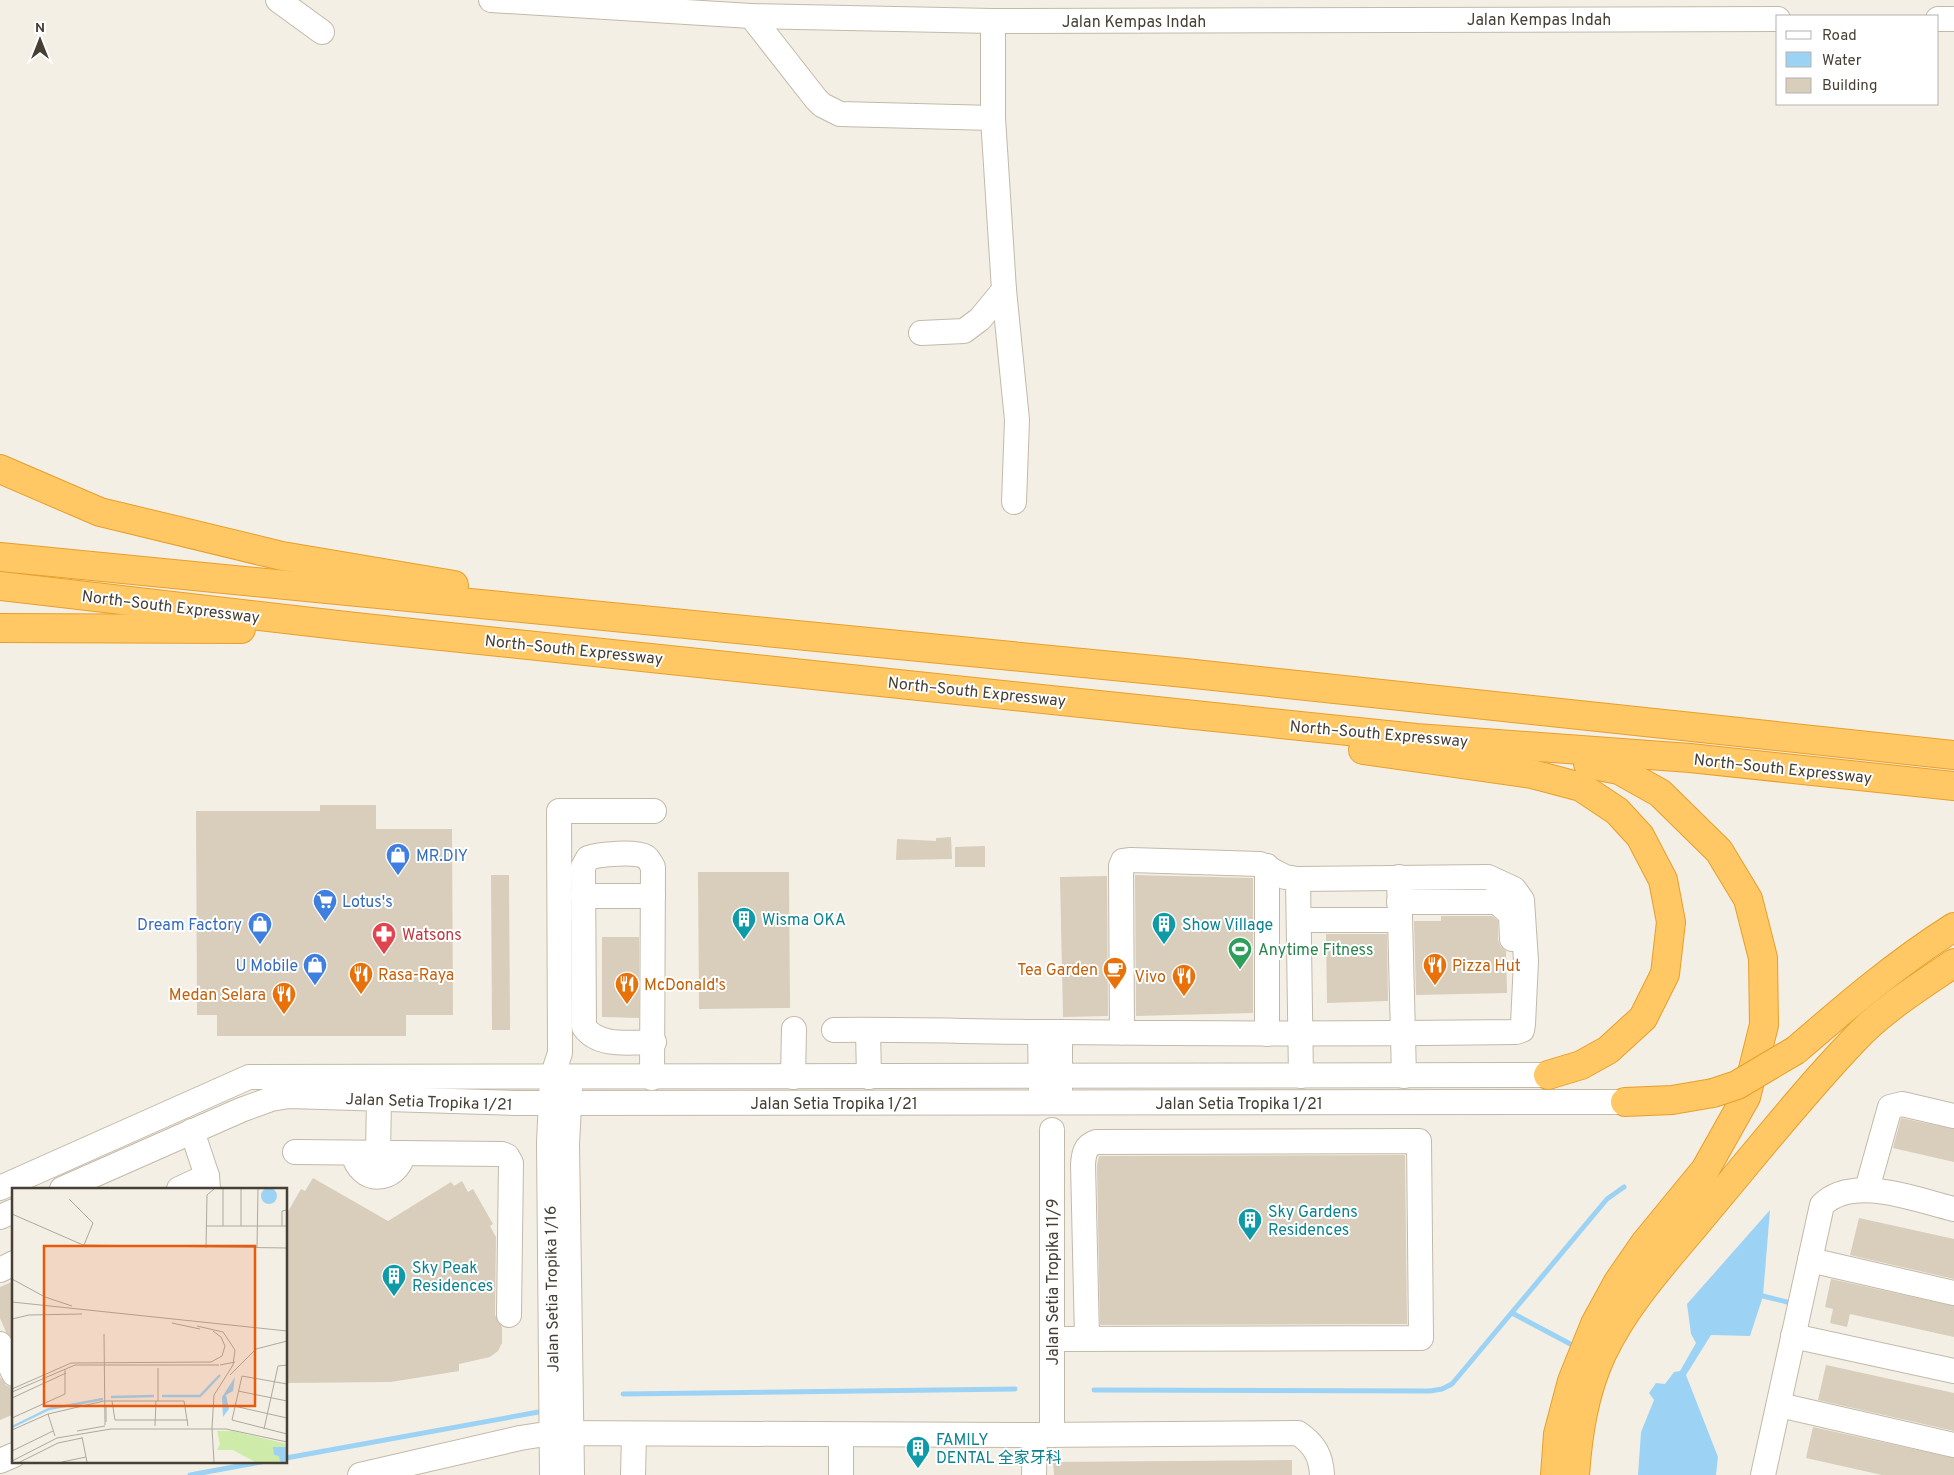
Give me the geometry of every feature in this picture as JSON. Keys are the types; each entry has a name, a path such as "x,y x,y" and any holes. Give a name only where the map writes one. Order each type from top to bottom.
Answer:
{"highway":[{"path":"0,469 100,512 282,556 494,591 644,621"},
{"name":"North–South Expressway","path":"0,557 1195,674 1954,755"},
{"name":"North–South Expressway","path":"0,586 355,626 1416,738 1690,758 1954,786"},
{"path":"0,628 260,630 355,626"},
{"path":"1185,714 1323,744 1532,774 1581,787 1617,811 1640,836 1663,880 1671,922 1665,974 1643,1018 1608,1050 1581,1065 1548,1075"},
{"path":"1416,738 1619,770 1660,793 1719,851 1748,899 1762,958 1764,1025 1746,1097 1705,1170 1645,1243 1618,1282 1595,1324 1572,1381 1558,1434 1556,1475"},
{"path":"1625,1102 1672,1100 1713,1093 1737,1085 1796,1050 1867,988 1913,953 1954,928"},
{"path":"1575,1475 1578,1430 1588,1390 1603,1353 1631,1306 1699,1221 1856,1038 1907,996 1954,963"}],"street":[{"path":"278,0 322,32"},
{"name":"Jalan Kempas Indah","path":"491,0 751,16 993,21 1501,9 1776,19"},
{"path":"751,16 809,91 822,105 830,110 840,114 993,118"},
{"path":"1939,19 1954,19"},
{"path":"993,21 993,118 1004,290 1017,420 1014,502"},
{"path":"921,333 964,331 980,319 1004,290"},
{"name":"Jalan Setia Tropika 1/16","path":"572,1475 562,1434 558,1144 561,1077 559,811 654,811"},
{"path":"652,1078 654,1042 653,867 646,858 635,854 597,855 588,858 583,867 584,1027 588,1033 601,1040 654,1042"},
{"path":"834,1030 1122,1033 1267,1034 1516,1032 1522,1030 1523,1024 1526,961 1522,900 1514,889 1488,877 1298,879 1279,875 1267,866 1141,860 1123,861 1121,866 1122,1033"},
{"path":"1267,866 1267,1034"},
{"path":"1399,877 1404,1076"},
{"path":"1298,879 1301,1076"},
{"path":"559,910 583,903 653,896"},
{"path":"1299,920 1497,902 1512,915 1513,950 1526,961"},
{"path":"793,1077 794,1029"},
{"path":"868,1030 869,1077"},
{"path":"1050,1032 1051,1103"},
{"path":"523,1078 541,1069 560,1053 586,1070 607,1077"},
{"name":"Jalan Setia Tropika 1/21","path":"0,1188 249,1076 652,1078 1548,1075"},
{"name":"Jalan Setia Tropika 1/21","path":"64,1188 192,1130 270,1099 289,1096 515,1103 1625,1102"},
{"path":"378,1153 379,1099"},
{"path":"515,1103 541,1121 558,1144 596,1111 610,1103"},
{"name":"Jalan Setia Tropika 11/9","path":"1034,1475 1043,1435 1052,1339 1052,1130 1041,1118 1051,1103"},
{"path":"1175,1103 1175,1141"},
{"path":"1867,1189 1890,1107 1902,1104 1954,1116"},
{"path":"183,1188 207,1182 192,1130"},
{"path":"1052,1339 1417,1340 1422,1338 1419,1141 1096,1142 1086,1148 1083,1164 1088,1338"},
{"path":"295,1152 502,1154 507,1156 511,1164 510,1314"},
{"path":"354,1153 357,1164 362,1170 376,1176 392,1173 398,1168 404,1153"},
{"path":"1762,1475 1822,1205 1839,1193 1867,1189 1954,1208"},
{"path":"0,1217 12,1211"},
{"path":"1810,1260 1954,1293"},
{"path":"0,1270 12,1264"},
{"path":"1052,1301 1087,1301"},
{"path":"1793,1336 1954,1371"},
{"path":"4,1349 12,1369"},
{"path":"1779,1405 1954,1445"},
{"path":"364,1475 404,1470 520,1438 562,1434 1043,1435 1298,1433 1312,1443 1318,1453 1322,1475"},
{"name":"Jalan Setia Tropika 1/16","path":"552,1475 562,1434"},
{"path":"633,1475 634,1435"},
{"path":"841,1435 841,1475"},
{"path":"0,1461 12,1456"}],"water":[{"path":"1770,1210 1763,1296 1750,1336 1711,1335 1686,1375 1718,1457 1716,1475 1638,1475 1641,1432 1654,1400 1649,1393 1656,1383 1665,1384 1674,1372 1680,1371 1696,1343 1691,1334 1687,1304"}],"building":[{"name":"Lotus's","path":"320,805 376,805 376,829 452,829 453,1015 406,1015 406,1036 217,1036 217,1015 197,1015 196,811 320,811"},
{"path":"951,837 952,859 896,860 897,839 936,841 936,838"},
{"path":"985,846 985,867 955,867 955,847"},
{"name":"Wisma OKA","path":"698,872 789,872 790,1008 699,1009"},
{"path":"491,875 509,875 510,1030 492,1030"},
{"path":"1135,875 1253,878 1253,1013 1136,1016"},
{"path":"1107,876 1108,1016 1063,1017 1060,877"},
{"path":"1441,916 1492,916 1498,921 1498,940 1501,947 1506,951 1507,993 1416,995 1414,921 1441,921"},
{"path":"1326,934 1387,934 1388,1001 1327,1003"},
{"path":"602,937 639,937 639,1018 602,1017"},
{"path":"1901,1118 1954,1129 1954,1162 1893,1148"},
{"name":"Sky Gardens Residences","path":"1405,1155 1407,1324 1100,1325 1097,1165 1099,1156"},
{"name":"Sky Peak Residences","path":"313,1178 388,1221 451,1182 454,1186 462,1181 468,1192 473,1189 493,1224 490,1226 496,1237 495,1315 502,1327 502,1343 498,1351 490,1357 459,1364 459,1371 391,1382 288,1383 288,1212 301,1189 305,1191"},
{"path":"1859,1218 1954,1239 1954,1279 1850,1255"},
{"path":"1831,1279 1954,1306 1954,1337 1850,1314 1847,1327 1830,1323 1833,1309 1825,1307"},
{"path":"12,1282 12,1339 6,1332 0,1318 0,1287"},
{"path":"1826,1365 1954,1393 1954,1431 1818,1400"},
{"path":"0,1377 6,1385 12,1388 12,1415 0,1420"},
{"path":"1813,1427 1954,1458 1954,1475 1882,1475 1806,1458"},
{"path":"1292,1460 1292,1475 1054,1475 1053,1462"}],"waterway":[{"path":"1094,1390 1430,1391 1442,1389 1452,1384 1607,1199 1624,1187"},
{"path":"1763,1296 1791,1303"},
{"path":"1512,1313 1576,1347"},
{"path":"623,1394 1015,1389"},
{"path":"288,1458 544,1411"},
{"path":"190,1475 261,1462"}],"place":[{"name":"MR.DIY","path":"398,876"},
{"name":"Lotus's","path":"325,922"},
{"name":"Wisma OKA","path":"744,940"},
{"name":"Dream Factory","path":"260,945"},
{"name":"Show Village","path":"1164,945"},
{"name":"Watsons","path":"384,955"},
{"name":"Anytime Fitness","path":"1240,970"},
{"name":"U Mobile","path":"315,986"},
{"name":"Pizza Hut","path":"1435,986"},
{"name":"Tea Garden","path":"1115,990"},
{"name":"Rasa-Raya","path":"361,995"},
{"name":"Vivo","path":"1184,997"},
{"name":"McDonald's","path":"627,1005"},
{"name":"Medan Selara","path":"284,1015"},
{"name":"Sky Gardens Residences","path":"1250,1241"},
{"name":"Sky Peak Residences","path":"394,1297"},
{"name":"FAMILY DENTAL 全家牙科","path":"918,1469"}]}
